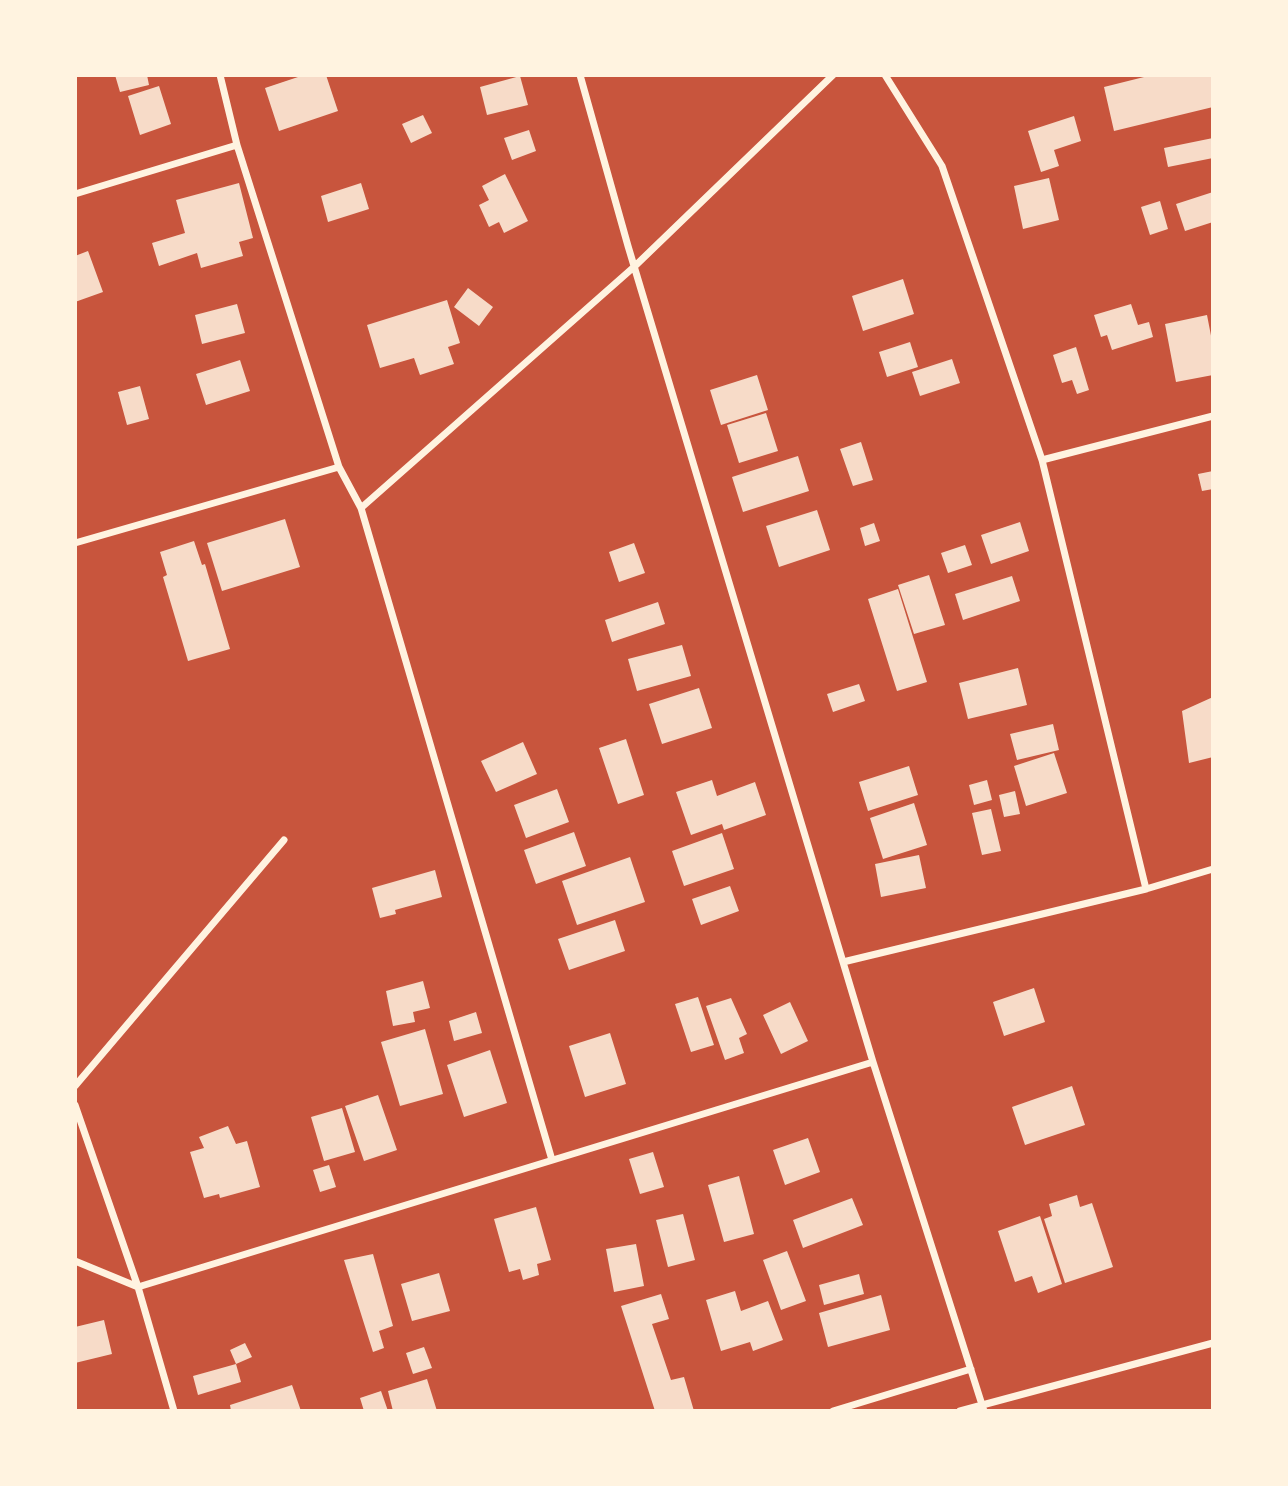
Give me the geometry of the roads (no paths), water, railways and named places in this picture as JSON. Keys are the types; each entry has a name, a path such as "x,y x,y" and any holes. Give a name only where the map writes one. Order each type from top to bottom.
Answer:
{"street":[{"path":"220,75 237,145 339,467 361,508 552,1160"},
{"path":"580,75 873,1062 983,1407"},
{"path":"361,508 635,266 833,75"},
{"path":"885,75 942,166 1042,460 1146,890"},
{"path":"75,194 237,145"},
{"path":"1042,460 1213,416"},
{"path":"75,543 339,467"},
{"path":"75,1086 284,840"},
{"path":"843,962 1146,890 1213,869"},
{"path":"75,1261 138,1287 873,1062"},
{"path":"75,1105 138,1287 174,1411"},
{"path":"960,1411 983,1407 1213,1343"},
{"path":"834,1411 971,1369"}]}
